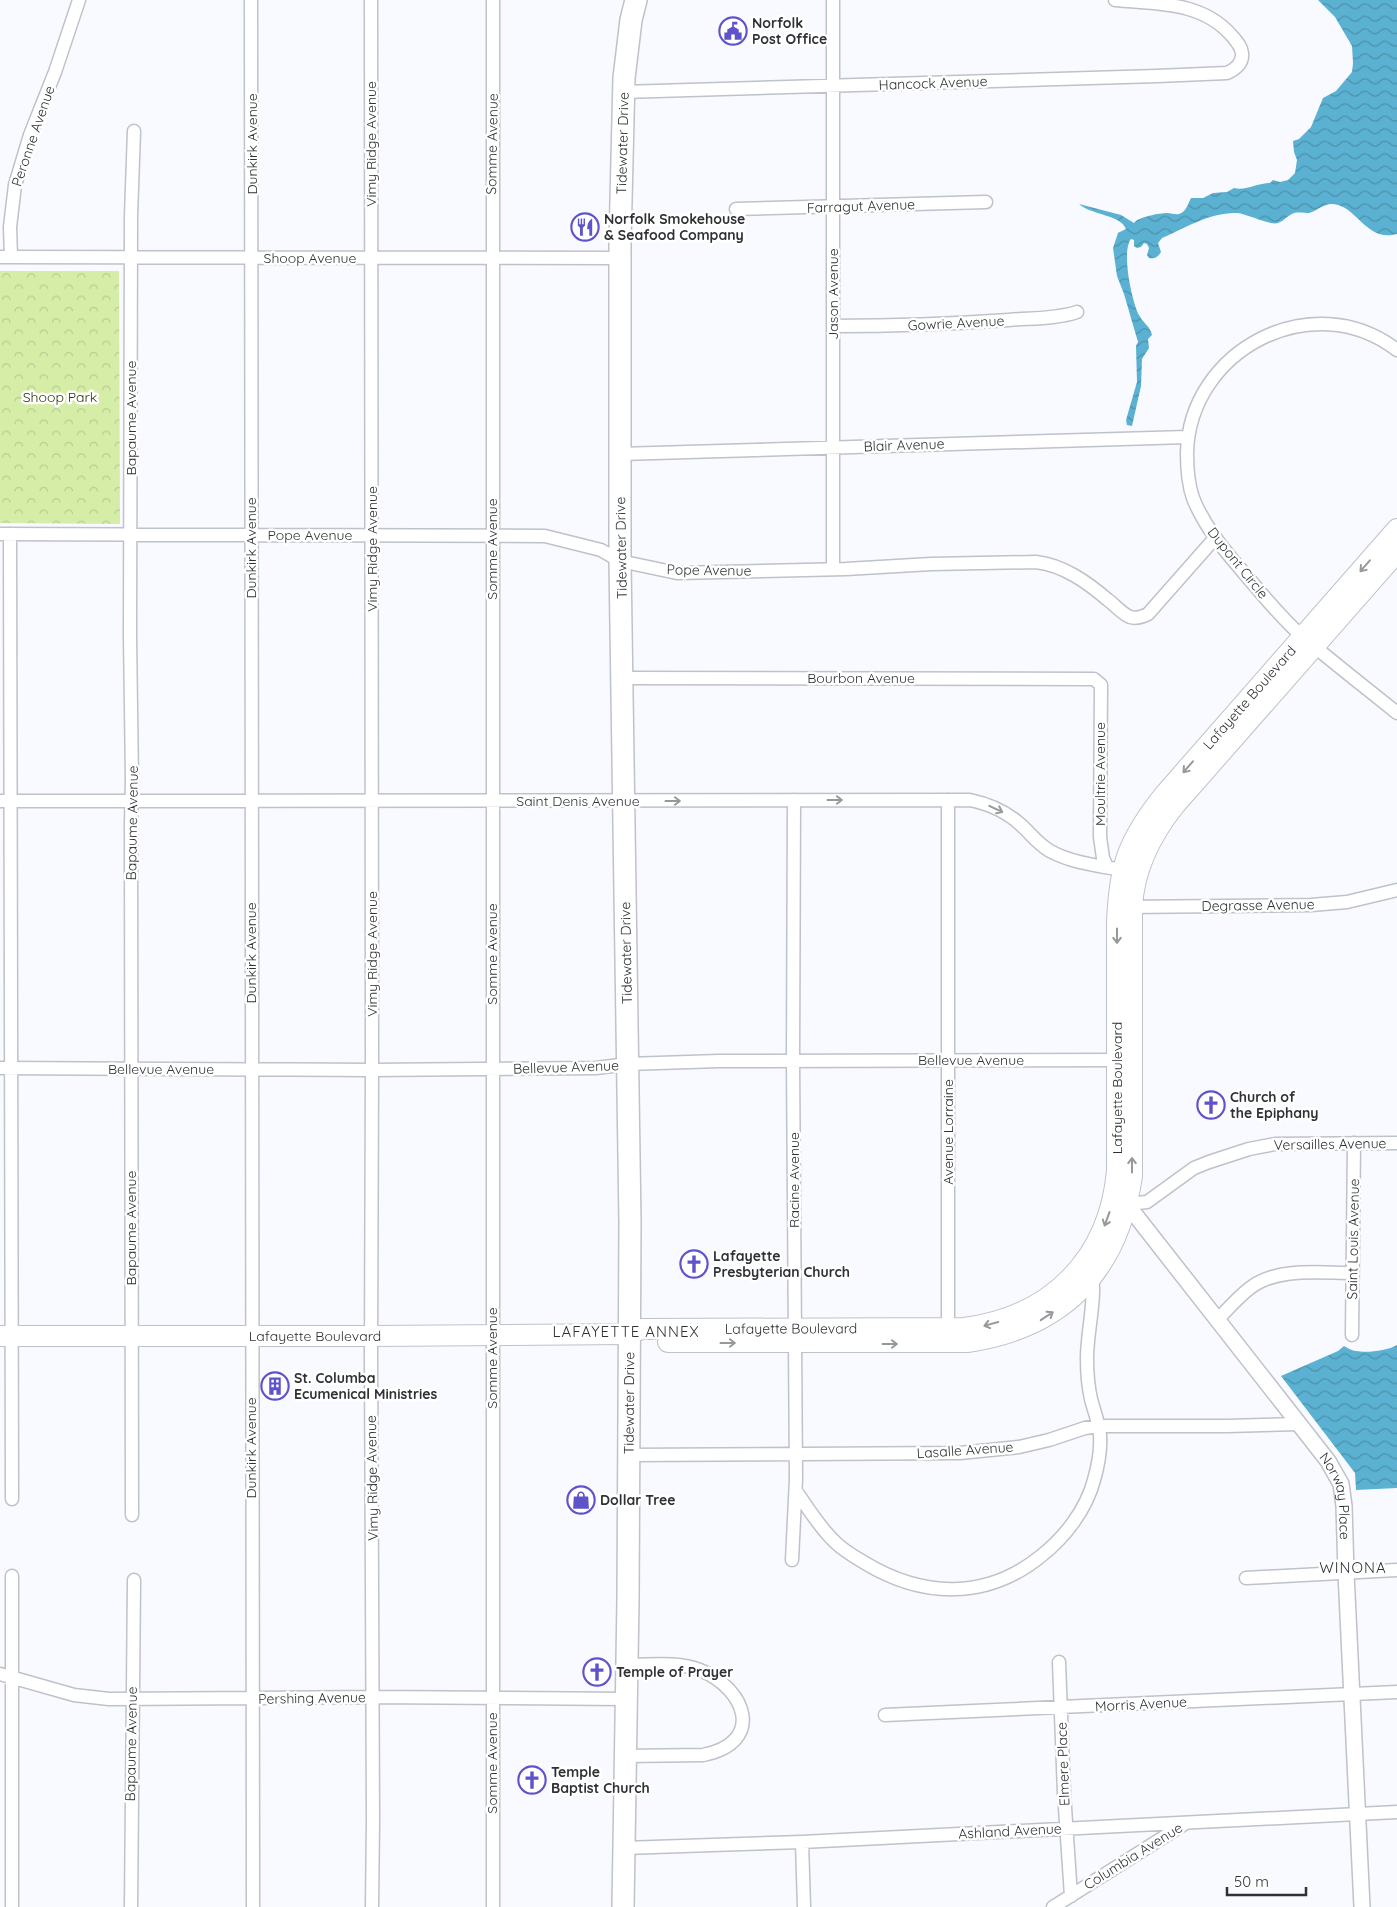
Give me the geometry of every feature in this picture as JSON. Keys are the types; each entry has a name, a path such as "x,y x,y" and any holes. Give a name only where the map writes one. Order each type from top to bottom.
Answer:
{"highway":[{"name":"Tidewater Drive","path":"623,1907 627,1699 629,1334 628,1064 620,561 621,258 623,92 630,20 636,0"}],"main road":[{"name":"Lafayette Boulevard","path":"6,1336 629,1334 642,1342 795,1336 948,1336 992,1339 1043,1319 1079,1290 1088,1269 1112,1246 1121,1196 1132,1176 1125,1060 1125,907 1122,870 1151,838 1161,823 1308,641 1396,537"}],"street":[{"name":"Peronne Avenue","path":"6,257 15,184 30,135 54,75 79,0"},
{"name":"Dunkirk Avenue","path":"251,0 252,438 250,535 253,1907"},
{"name":"Vimy Ridge Avenue","path":"371,0 372,1907"},
{"name":"Somme Avenue","path":"492,0 493,1907"},
{"name":"Jason Avenue","path":"833,0 833,569"},
{"name":"Hancock Avenue","path":"623,92 1227,73 1240,63 1242,52 1240,45 1228,31 1202,12 1170,5 1114,0"},
{"name":"Bapaume Avenue","path":"132,1515 131,258 134,131"},
{"name":"Farragut Avenue","path":"736,209 986,202"},
{"name":"Shoop Avenue","path":"6,257 621,258"},
{"name":"Gowrie Avenue","path":"834,326 907,326 982,322 1061,316 1077,312"},
{"name":"Dupont Circle","path":"1397,350 1367,333 1334,324 1297,326 1266,336 1243,348 1218,373 1201,399 1187,437 1189,483 1194,498 1215,538 1275,608 1308,641 1397,713"},
{"name":"Blair Avenue","path":"620,454 1187,437"},
{"name":"Pope Avenue","path":"5,534 545,536 601,550 620,561 677,573 1036,562 1060,568 1084,582 1125,614 1136,618 1148,614 1215,538"},
{"path":"5,534 6,1336 12,1499"},
{"name":"Bourbon Avenue","path":"623,678 1094,679 1099,681"},
{"name":"Moultrie Avenue","path":"1099,681 1101,685 1100,837 1103,858 1122,870"},
{"name":"Racine Avenue","path":"792,1560 796,1491 793,1060 794,800"},
{"name":"Avenue Lorraine","path":"948,800 948,1336"},
{"name":"Saint Denis Avenue","path":"5,801 970,800 995,808 1016,821 1038,843 1050,851 1086,864 1122,870"},
{"name":"Degrasse Avenue","path":"1125,907 1311,905 1347,902 1397,890"},
{"name":"Bellevue Avenue","path":"5,1068 372,1070 596,1068 628,1064 793,1060 1125,1060"},
{"name":"Saint Louis Avenue","path":"1352,1335 1354,1143"},
{"name":"Versailles Avenue","path":"1121,1196 1147,1202 1194,1168 1234,1153 1275,1144 1397,1143"},
{"name":"Norway Place","path":"1121,1196 1328,1462 1341,1484 1344,1506 1362,1907"},
{"path":"796,1491 824,1531 847,1552 895,1579 920,1587 958,1590 978,1586 1019,1572 1051,1548 1077,1517 1094,1480 1100,1450 1099,1426 1087,1377 1088,1269"},
{"path":"1216,1320 1251,1287 1274,1277 1292,1273 1352,1273"},
{"name":"Lasalle Avenue","path":"629,1455 935,1454 992,1451 1049,1440 1085,1428 1099,1426 1298,1424"},
{"path":"1246,1578 1397,1570"},
{"path":"12,1576 6,1675 12,1907"},
{"name":"Bapaume Avenue","path":"130,1907 134,1580"},
{"name":"Elmere Place","path":"1059,1662 1066,1828 1071,1896"},
{"path":"625,1756 703,1755 714,1753 724,1749 737,1738 742,1723 742,1714 733,1693 719,1679 688,1666 674,1664 627,1665"},
{"name":"Pershing Avenue","path":"6,1675 74,1695 109,1699 373,1697 627,1699"},
{"name":"Morris Avenue","path":"885,1715 1397,1692"},
{"name":"Ashland Avenue","path":"624,1848 802,1842 1397,1812"},
{"name":"Columbia Avenue","path":"1053,1907 1188,1822"},
{"path":"802,1842 804,1907"}],"green space":[{"name":"Shoop Park","path":"0,271 119,271 120,524 0,523"}],"water":[{"path":"1318,0 1397,0 1397,234 1378,234 1345,208 1329,204 1313,212 1294,213 1275,223 1237,213 1227,213 1208,218 1162,238 1158,243 1161,252 1153,258 1149,258 1147,255 1149,248 1147,244 1144,243 1141,247 1137,248 1134,246 1134,240 1131,239 1128,245 1127,265 1133,299 1139,315 1150,329 1152,335 1148,339 1149,348 1142,359 1141,386 1132,426 1127,425 1126,420 1137,382 1136,346 1138,342 1117,276 1113,248 1118,233 1126,229 1118,220 1091,211 1079,204 1121,215 1134,223 1140,219 1155,215 1181,213 1191,198 1203,198 1213,193 1270,183 1273,180 1280,182 1288,180 1295,173 1297,160 1293,141 1299,139 1311,127 1323,98 1336,91 1352,72 1352,46 1335,17"},
{"path":"1397,1345 1397,1488 1356,1490 1355,1473 1281,1376 1338,1351 1344,1346 1366,1352 1383,1350"}],"place":[{"name":"Norfolk Post Office","path":"733,31"},
{"name":"Norfolk Smokehouse & Seafood Company","path":"585,227"},
{"name":"Church of the Epiphany","path":"1211,1105"},
{"name":"Lafayette Presbyterian Church","path":"694,1264"},
{"name":"St. Columba Ecumenical Ministries","path":"275,1386"},
{"name":"Dollar Tree","path":"581,1500"},
{"name":"Temple of Prayer","path":"597,1672"},
{"name":"Temple Baptist Church","path":"532,1780"}],"district":[{"name":"LAFAYETTE ANNEX","path":"626,1332"},
{"name":"WINONA","path":"1353,1568"}]}
